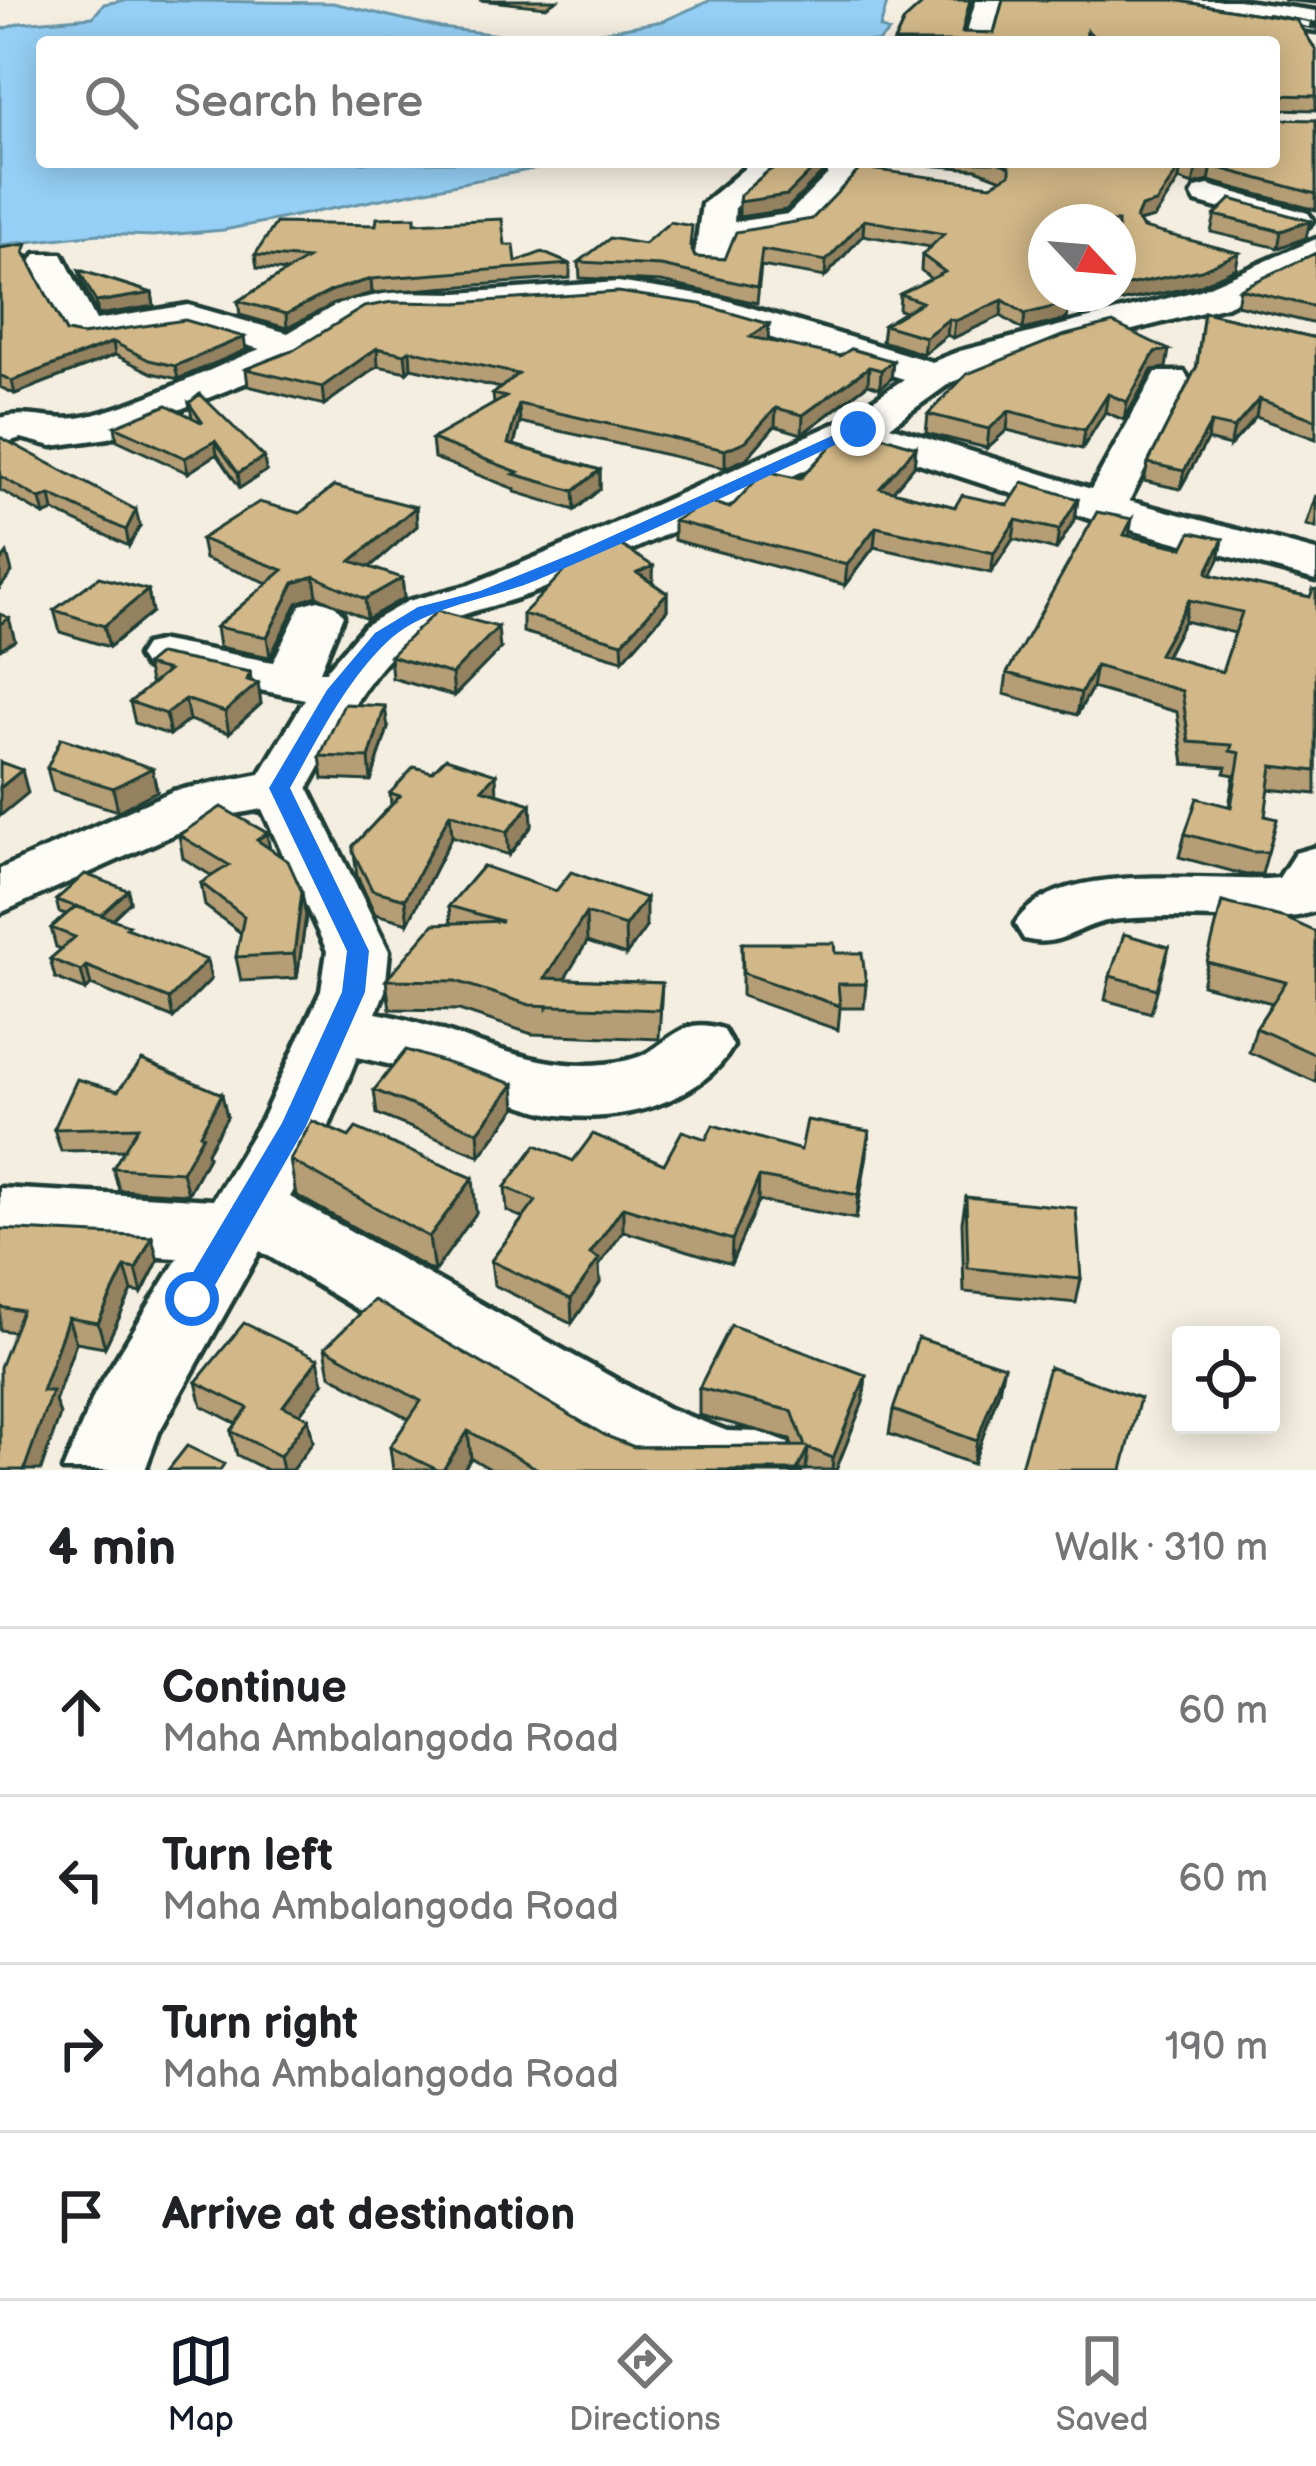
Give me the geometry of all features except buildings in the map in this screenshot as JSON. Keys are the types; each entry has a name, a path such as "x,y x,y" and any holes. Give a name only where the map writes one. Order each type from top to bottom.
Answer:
{"highway":[{"path":"1174,0 1316,21"}],"street":[{"path":"979,36 989,0"},
{"path":"706,306 719,204 761,168"},
{"path":"712,236 798,223 844,176 843,168"},
{"path":"862,168 880,172"},
{"path":"163,656 314,685 424,611 486,595 585,554 858,429 936,375 1024,343 1213,298 1288,249 1208,195"},
{"path":"49,262 84,333 188,316 294,347"},
{"path":"1136,291 1244,322"},
{"path":"0,431 20,425 52,434 94,429 294,347 370,305 458,304 588,293 706,306 936,375"},
{"path":"1103,508 1170,381"},
{"path":"858,429 1103,508 1316,566"},
{"path":"104,1470 124,1419 294,1126 353,992 358,951 280,788 314,685 318,615"},
{"path":"0,893 193,805 280,788"},
{"path":"1046,924 1065,910 1117,897 1262,902 1298,896 1316,867"},
{"path":"336,1029 413,1044 554,1089 604,1090 667,1075 700,1046"},
{"path":"0,1218 239,1219 638,1434 727,1468 759,1470"}],"water":[{"path":"126,0 333,3 441,28 508,36 36,36 36,168 539,168 224,230 153,236 99,234 0,245 0,30 20,23 93,17 104,4"},
{"path":"711,0 888,0 880,28 889,32 885,36 578,36 663,21"}],"railway":[{"path":"1268,17 1316,26"}],"route":[{"path":"192,1299 294,1126 353,992 358,951 280,788 337,690 382,637 424,611 486,595 585,554 858,429"}]}
